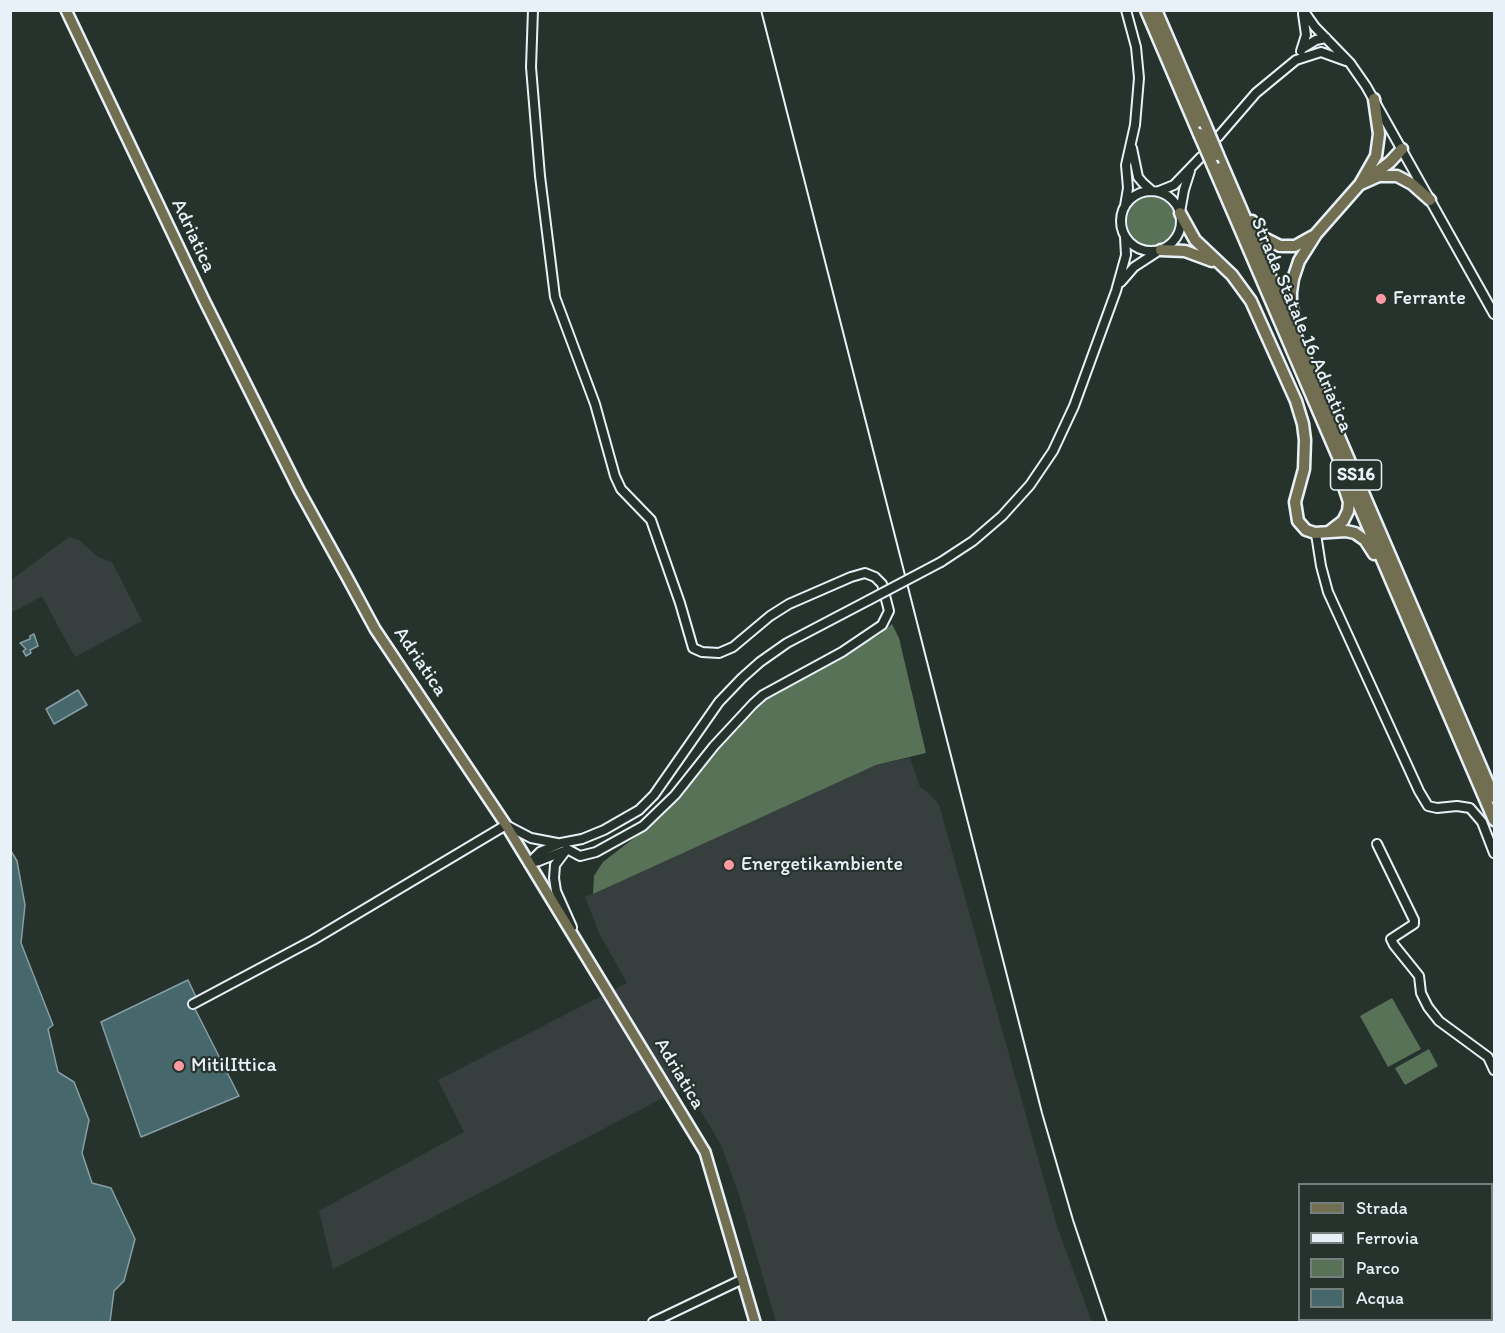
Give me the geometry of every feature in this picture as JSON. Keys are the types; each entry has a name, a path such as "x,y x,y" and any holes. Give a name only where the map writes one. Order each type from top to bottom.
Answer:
{"highway":[{"name":"Strada Statale 16 Adriatica","path":"1146,10 1202,129 1218,155 1230,182 1494,797"},
{"name":"Strada Statale 16 Adriatica","path":"1156,10 1202,129 1213,166 1494,820"},
{"name":"SS16","path":"1365,181 1374,163 1379,140 1374,99"},
{"name":"SS16","path":"1374,163 1402,149"},
{"name":"SS16","path":"1316,381 1293,312 1291,297 1296,268 1316,234 1365,181 1390,162 1402,149"},
{"path":"1365,181 1384,175 1399,177 1412,184 1430,200"},
{"name":"SS16","path":"1230,182 1258,231 1268,241 1280,246 1292,246 1303,243 1316,234"},
{"name":"SS16","path":"1180,213 1193,237 1239,283 1254,305 1298,406 1304,428 1305,452 1303,473 1296,498 1296,513 1304,528 1316,534 1351,531 1363,538 1404,610"},
{"name":"SS16","path":"1161,249 1190,252 1222,265"},
{"name":"SS16","path":"1317,407 1348,502 1346,518 1329,532"}],"main road":[{"name":"Adriatica","path":"66,10 204,300 324,537 375,628 506,825 705,1152 756,1323"}],"street":[{"path":"193,1004 313,940 506,825 538,841 564,846 580,856 596,852 643,826 658,813 714,746 763,695 842,652 882,625 889,611 882,584 875,576 865,573 789,604 770,616 733,648 719,652 702,652 693,648 651,520 621,489 615,477 595,404 555,297 540,176 531,67 533,10"},
{"path":"529,862 542,861 564,846 616,825 644,807 719,702 760,662 787,643 941,562 965,547 992,526 1021,496 1042,468 1069,418 1116,291 1126,255 1125,237 1120,221 1128,189 1126,165 1131,147 1139,91 1139,68 1134,35 1126,10"},
{"path":"1303,10 1315,27 1350,63 1374,99 1494,314"},
{"path":"1296,60 1306,33 1303,10"},
{"path":"1301,51 1316,40 1326,38"},
{"path":"1314,52 1326,38"},
{"path":"1218,137 1256,93 1296,60 1314,52 1327,52 1350,63"},
{"path":"1131,147 1138,177 1144,185 1172,199 1180,213"},
{"path":"1125,206 1136,194 1172,186 1201,157"},
{"path":"1116,291 1130,271 1171,244 1178,234 1184,190 1191,169"},
{"path":"1125,237 1140,249 1149,251 1161,249"},
{"path":"1316,534 1328,592 1419,791 1428,806 1470,808 1482,822 1494,853"},
{"path":"582,839 596,852"},
{"path":"1377,844 1414,920 1414,924 1391,939 1394,945 1419,976 1421,993 1439,1022 1488,1057 1494,1070"},
{"path":"564,846 555,867 554,884 580,946"},
{"path":"653,1323 743,1279"}],"shaded area":[{"path":"69,537 79,540 98,557 112,562 142,621 75,657 42,596 11,613 11,580"},
{"path":"910,758 920,787 929,793 939,805 1057,1226 1092,1322 776,1322 739,1195 721,1145 686,1086 333,1269 319,1211 464,1132 438,1080 627,983 600,935 585,897 876,765"}],"green space":[{"path":"1146,197 1156,197 1168,204 1175,216 1175,226 1168,238 1156,245 1146,245 1131,234 1127,226 1127,216 1138,201"},
{"path":"892,624 899,638 926,753 876,765 593,894 594,876 603,862 660,818 746,716 765,700 879,635"},
{"path":"1392,998 1421,1049 1388,1067 1360,1016"},
{"path":"1429,1049 1438,1066 1405,1085 1395,1068"}],"water":[{"path":"34,634 38,646 30,650 31,653 26,656 23,651 26,649 20,643 30,639 30,636"},
{"path":"78,690 87,705 54,724 46,709"},
{"path":"11,851 17,861 25,905 21,943 53,1025 48,1029 58,1072 74,1082 89,1120 82,1153 92,1183 111,1188 135,1239 124,1281 114,1291 110,1322 11,1322"},
{"path":"188,980 197,999 194,1007 239,1096 141,1137 101,1022"}],"railway":[{"path":"761,10 1042,1113 1073,1220 1107,1322"}],"place":[{"name":"Ferrante","path":"1381,299"},
{"name":"Energetikambiente","path":"729,865"},
{"name":"MitilIttica","path":"179,1066"}]}
